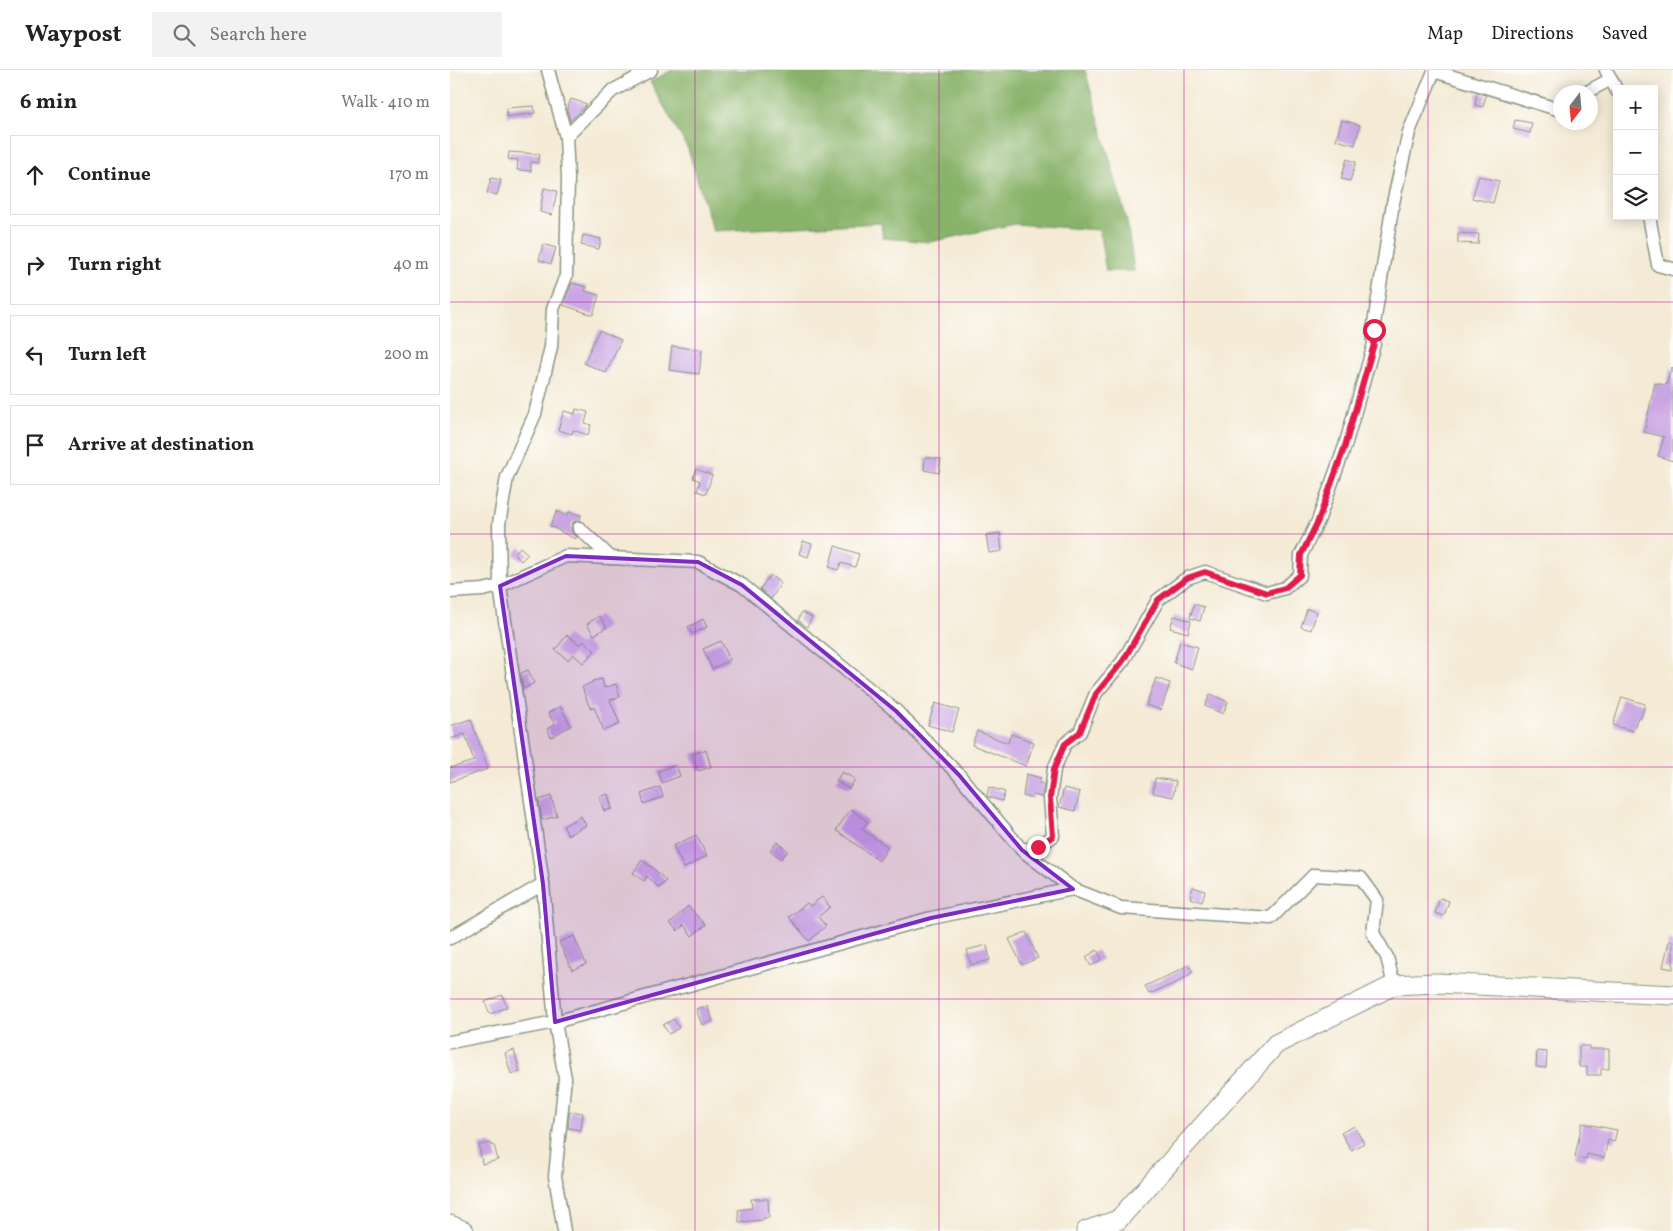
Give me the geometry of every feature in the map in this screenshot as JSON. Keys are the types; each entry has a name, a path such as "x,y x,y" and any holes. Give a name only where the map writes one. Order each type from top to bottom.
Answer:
{"street":[{"path":"548,70 566,137 568,178 566,276 553,309 551,347 535,414 507,477 499,524 500,586 543,884 555,1022 565,1078 555,1176 564,1231"},
{"path":"566,137 612,91 651,70"},
{"path":"1022,850 1038,847 1053,836 1050,798 1054,769 1065,744 1080,732 1096,694 1123,661 1158,600 1187,578 1205,572 1267,593 1285,588 1300,575 1301,555 1318,521 1345,446 1374,344 1374,330 1393,203 1409,132 1433,70 1553,108"},
{"path":"1596,85 1608,75"},
{"path":"1650,220 1658,265 1673,269"},
{"path":"579,528 611,558"},
{"path":"450,592 483,590 500,586 566,556 698,562 742,586 896,711 959,775 1022,850 1073,889 1121,908 1271,918 1314,875 1361,878 1377,900 1373,933 1387,957 1394,985"},
{"path":"450,939 543,884"},
{"path":"450,1042 555,1022 931,918 1073,889"},
{"path":"1086,1231 1118,1220 1276,1044 1394,985 1436,983 1673,996"},
{"path":"450,1225 464,1231"}],"highlighted area":[{"path":"566,556 698,562 742,585 896,711 959,775 1022,850 1073,889 931,918 555,1022 543,884 500,586"}],"green space":[{"path":"672,70 1085,70 1127,221 1134,271 1106,271 1099,230 1015,224 930,242 883,238 881,223 713,231 688,149 650,82"}],"building":[{"path":"1477,93 1486,95 1483,107 1475,105"},
{"path":"571,99 587,104 570,121 567,109"},
{"path":"534,106 535,113 507,117 506,108"},
{"path":"1342,120 1360,125 1355,145 1336,140"},
{"path":"1515,120 1532,123 1530,133 1513,129"},
{"path":"509,152 540,154 538,163 531,162 531,171 517,170 518,160 508,159"},
{"path":"1347,159 1356,162 1350,181 1341,179"},
{"path":"1479,176 1499,181 1493,203 1472,198"},
{"path":"491,178 501,180 497,195 487,193"},
{"path":"544,188 557,191 552,215 540,212"},
{"path":"1458,233 1479,234 1478,244 1458,243"},
{"path":"583,235 601,239 599,249 581,245"},
{"path":"543,244 556,248 551,264 539,260"},
{"path":"572,283 587,287 585,291 599,295 593,315 563,305"},
{"path":"599,330 621,340 606,373 584,363"},
{"path":"672,346 702,350 699,374 669,370"},
{"path":"1672,367 1673,461 1658,456 1664,437 1644,432 1655,383 1666,385"},
{"path":"576,409 588,412 585,423 591,425 588,435 573,430 572,434 558,430 564,411 575,414"},
{"path":"925,457 941,459 939,473 924,470"},
{"path":"696,469 712,475 706,494 697,491 700,481 693,478"},
{"path":"557,511 567,516 568,512 581,515 580,520 573,522 571,527 571,531 577,537 575,539 550,526"},
{"path":"1000,533 1002,551 989,553 986,535"},
{"path":"803,541 812,544 808,557 799,554"},
{"path":"835,546 859,554 855,567 841,563 838,570 829,567"},
{"path":"520,547 528,554 521,561 514,554"},
{"path":"770,575 781,583 771,599 760,589"},
{"path":"1194,604 1204,607 1200,621 1190,618"},
{"path":"1307,609 1317,612 1311,630 1301,627"},
{"path":"802,612 812,617 807,627 798,620"},
{"path":"599,616 607,627 594,635 587,624"},
{"path":"1174,616 1191,621 1188,633 1170,628"},
{"path":"703,619 707,627 692,634 688,627"},
{"path":"567,635 580,645 584,641 595,651 583,663 573,654 568,660 555,650"},
{"path":"721,641 730,660 712,669 703,649"},
{"path":"1180,642 1198,647 1192,669 1174,663"},
{"path":"528,670 534,683 523,689 521,673"},
{"path":"1156,678 1170,683 1161,710 1146,705"},
{"path":"602,679 604,688 616,684 620,697 610,700 620,724 604,731 594,707 590,708 582,687 592,681"},
{"path":"1210,694 1228,702 1223,714 1205,706"},
{"path":"1622,697 1645,704 1641,718 1638,717 1633,731 1613,725"},
{"path":"935,703 959,710 952,732 928,725"},
{"path":"560,706 571,726 551,737 547,729 555,724 548,713"},
{"path":"471,719 488,769 450,782 450,768 474,761 465,734 450,739 450,726"},
{"path":"977,731 1008,743 1011,734 1034,742 1026,766 972,745"},
{"path":"706,750 711,767 698,771 692,754"},
{"path":"676,765 680,776 662,783 658,771"},
{"path":"842,772 855,779 849,789 836,781"},
{"path":"1026,774 1041,778 1039,783 1044,784 1042,797 1033,795 1032,798 1023,796"},
{"path":"1155,778 1176,781 1173,797 1153,793"},
{"path":"660,787 663,797 644,804 641,794"},
{"path":"989,787 1005,792 1002,801 988,797"},
{"path":"1064,788 1080,792 1075,811 1059,807"},
{"path":"608,794 612,809 604,811 599,797"},
{"path":"551,796 557,816 542,820 539,800"},
{"path":"851,809 868,822 862,829 888,847 879,861 836,830"},
{"path":"581,816 586,825 568,835 563,826"},
{"path":"696,835 707,856 684,868 673,846"},
{"path":"777,842 788,851 781,859 770,850"},
{"path":"642,860 666,881 659,888 647,876 644,881 633,873"},
{"path":"1193,887 1205,891 1202,902 1190,898"},
{"path":"822,897 830,907 818,917 826,926 809,941 789,917 807,903 810,906"},
{"path":"1440,898 1449,901 1444,916 1435,913"},
{"path":"688,906 706,925 692,936 684,925 678,931 670,923"},
{"path":"1026,932 1038,958 1022,965 1009,939"},
{"path":"574,936 586,964 572,970 559,942"},
{"path":"1669,941 1673,941 1673,969 1663,967"},
{"path":"987,945 990,960 971,965 967,950"},
{"path":"1097,950 1102,959 1091,966 1086,957"},
{"path":"1188,965 1193,972 1178,982 1149,994 1145,986"},
{"path":"502,995 507,1007 490,1014 485,1002"},
{"path":"707,1006 713,1021 702,1025 696,1009"},
{"path":"674,1019 679,1028 669,1034 663,1025"},
{"path":"1579,1046 1589,1046 1589,1049 1609,1049 1609,1069 1601,1069 1601,1075 1587,1075 1587,1067 1579,1067"},
{"path":"514,1050 520,1072 511,1074 505,1053"},
{"path":"1537,1051 1547,1052 1546,1068 1536,1067"},
{"path":"570,1111 583,1113 581,1130 568,1128"},
{"path":"1582,1123 1617,1130 1614,1142 1608,1140 1604,1158 1587,1154 1586,1159 1575,1157"},
{"path":"1354,1126 1364,1143 1351,1150 1341,1133"},
{"path":"491,1143 492,1146 494,1145 498,1160 482,1164 479,1145"},
{"path":"751,1199 768,1199 769,1218 739,1222 738,1210 752,1208"}],"route":[{"path":"1038,847 1053,836 1050,798 1054,769 1065,744 1080,732 1096,694 1123,661 1158,600 1187,578 1205,572 1267,593 1285,588 1300,575 1301,555 1318,521 1345,446 1374,344 1374,330"}]}
